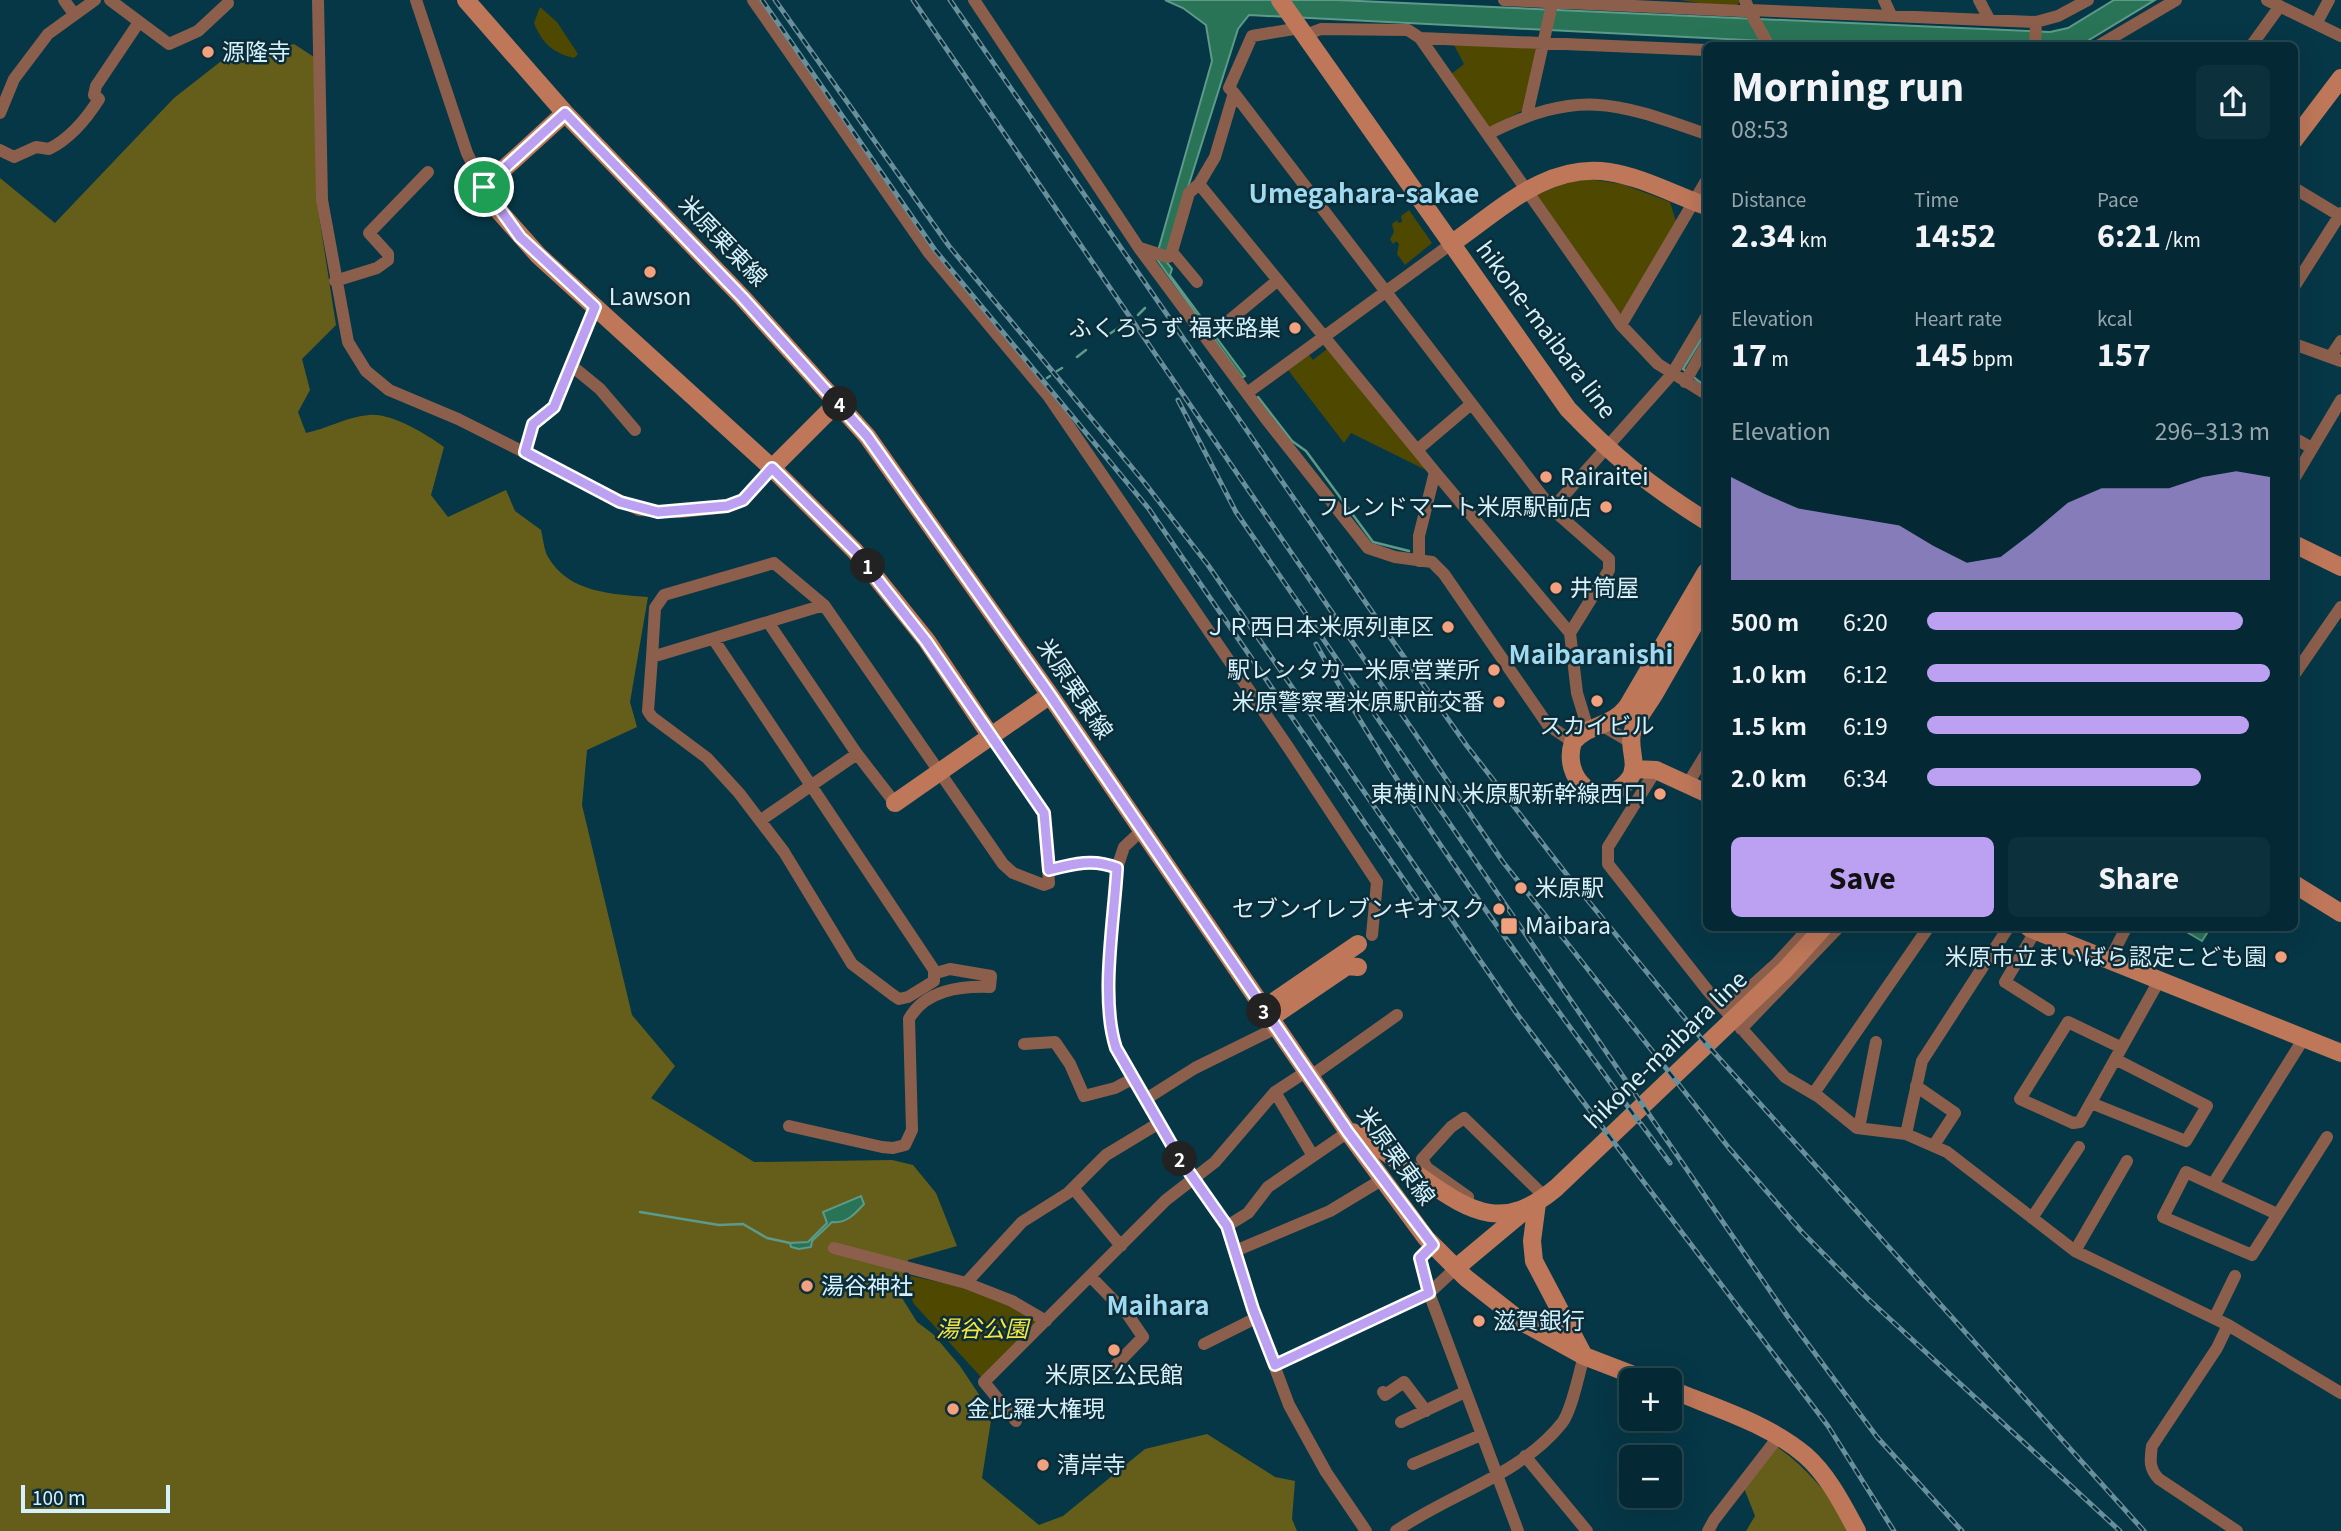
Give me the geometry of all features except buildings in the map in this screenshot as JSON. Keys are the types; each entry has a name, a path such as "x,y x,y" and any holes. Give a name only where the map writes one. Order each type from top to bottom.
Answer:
{"main road":[{"name":"米原栗東線","path":"466,0 565,113 742,297 867,436 1050,695 1348,1132 1433,1245 1455,1268 1522,1322 1584,1356 1619,1369"},
{"name":"hikone-maibara line","path":"1280,0 1568,408 1606,449 1648,485 1703,519"},
{"path":"2298,134 2341,78"},
{"path":"565,113 484,187 520,237 821,514 881,581 926,641 992,738"},
{"path":"1451,244 1527,190 1558,174 1599,171 1628,177 1700,203"},
{"path":"772,468 838,402"},
{"path":"2298,549 2341,567"},
{"path":"1700,628 1632,732 1633,769 1626,783 1603,794 1594,792 1573,776 1569,760 1573,742 1596,727 1619,717 1627,707 1703,577"},
{"path":"895,803 992,738 1050,695"},
{"path":"1633,769 1656,770 1703,792"},
{"path":"2298,886 2341,913"},
{"name":"hikone-maibara line","path":"1348,1132 1363,1136 1452,1199 1474,1211 1495,1215 1517,1212 1535,1202 1775,979 1820,931"},
{"path":"2037,931 2341,1053"},
{"path":"1269,1019 1365,939"},
{"path":"1269,1019 1348,966 1358,967"},
{"path":"1455,1268 1585,1157"},
{"path":"1535,1202 1532,1250 1538,1272 1584,1356"},
{"path":"1682,1394 1779,1436 1806,1456 1831,1485 1857,1531"}],"street":[{"path":"64,0 74,14"},
{"path":"0,113 14,79 31,54 48,34 94,0"},
{"path":"110,0 169,44 198,31 230,1"},
{"path":"318,0 322,200 348,342 366,370 389,390 525,452 620,502 658,512 727,506 743,500 772,468"},
{"path":"416,0 467,153 484,187"},
{"path":"753,0 929,253 1049,397 1289,747 1377,882 1365,939"},
{"path":"974,0 1139,248 1247,393 1368,548 1432,562 1444,574 1548,725 1573,742"},
{"path":"1504,0 1989,19 2036,24 2088,0"},
{"path":"1884,0 1891,15"},
{"path":"1979,0 1989,19"},
{"path":"2105,42 2176,0"},
{"path":"2267,0 2341,36"},
{"path":"2316,24 2329,0"},
{"path":"1527,115 1553,3"},
{"path":"2254,42 2280,6"},
{"path":"1749,9 1767,42"},
{"path":"0,150 14,156 36,146 48,149 62,141 94,107 99,99 94,94 96,86 139,22"},
{"path":"2035,42 2036,24"},
{"path":"1570,633 1609,570 1609,559 1552,509 1229,88 1252,36 1301,29 1408,30 1420,38 1621,325 1672,374 1688,376 1703,391"},
{"path":"1420,38 1544,39 1703,50"},
{"path":"1170,254 1189,193 1199,184 1215,157 1234,93"},
{"path":"1488,134 1527,115 1569,105 1634,108 1703,133"},
{"path":"335,281 377,268 388,260 388,254 369,233 428,172"},
{"path":"1199,184 1570,633 1577,693 1596,727 1632,743"},
{"path":"2298,190 2340,214 2298,281"},
{"path":"1621,325 1700,203"},
{"path":"1247,393 1451,244"},
{"path":"1139,248 1170,254 1197,282"},
{"path":"1226,323 1278,280"},
{"path":"525,452 533,424 554,407 595,307"},
{"path":"1552,509 1672,374 1703,322"},
{"path":"2298,345 2336,359 2341,341"},
{"path":"1688,376 1703,350"},
{"path":"572,366 600,389 635,430"},
{"path":"2298,471 2310,447 2341,400"},
{"path":"1417,450 1470,405"},
{"path":"2298,440 2310,447"},
{"path":"1419,561 1419,536 1435,472"},
{"path":"714,640 936,973 934,981 903,999 858,970 761,820 706,758 648,711 655,608 664,595 774,563 824,605 1009,870 1044,885 1049,883 1049,870 1044,813 992,738"},
{"path":"652,657 824,605"},
{"path":"2298,670 2341,607"},
{"path":"768,622 857,754 895,803"},
{"path":"761,820 857,754"},
{"path":"1687,785 1703,759"},
{"path":"1656,770 1608,847 1608,864 1776,1070 1814,1093 1859,1128 1906,1134 1934,1145 1971,1168 2075,1251 2215,1317 2341,1393"},
{"path":"1141,831 1124,847 1117,868 1107,1007 1116,1048 1159,1123 1227,1226 1256,1318 1289,1405 1320,1461 1366,1531"},
{"path":"1049,870 1088,862 1105,863 1117,868"},
{"path":"1725,1010 1775,965 1807,931"},
{"path":"1741,1029 1835,931"},
{"path":"1814,1093 1926,931"},
{"path":"1906,1134 1922,1062 2006,931"},
{"path":"2031,931 2005,982 2049,1010"},
{"path":"2110,959 2124,931"},
{"path":"789,1126 893,1149 905,1145 912,1130 909,1019 917,1007 943,992 963,986 989,987 991,976 950,969 936,973"},
{"path":"2091,1102 2186,1141 2207,1106 2118,1053 2068,1022 2020,1099 2077,1124 2091,1102 2118,1053 2160,979"},
{"path":"1016,1421 984,1382 1166,1200 1215,1162 1275,1092 1309,1074 1397,1015"},
{"path":"1146,1099 1269,1019"},
{"path":"2213,1184 2304,1038"},
{"path":"1024,1044 1055,1042 1070,1064 1084,1096 1115,1088 1133,1078"},
{"path":"1859,1128 1877,1042"},
{"path":"1916,1086 1955,1113 1934,1145"},
{"path":"1275,1092 1313,1156"},
{"path":"1464,1118 1535,1202 1485,1205 1462,1194 1427,1168 1422,1159 1423,1154 1464,1118"},
{"path":"966,1283 1022,1222 1073,1188 1106,1155 1159,1123"},
{"path":"1227,1226 1248,1213 1268,1187 1348,1132"},
{"path":"2277,1214 2186,1172 2163,1217 2252,1255 2328,1137"},
{"path":"2032,1218 2079,1147"},
{"path":"2075,1251 2127,1161"},
{"path":"1235,1251 1330,1211 1383,1179"},
{"path":"1073,1188 1104,1230 1121,1246"},
{"path":"1433,1245 1420,1258 1429,1293 1518,1531"},
{"path":"834,1248 966,1283 1012,1301 1046,1321"},
{"path":"1275,1365 1429,1293 1455,1268"},
{"path":"2215,1317 2235,1276"},
{"path":"1091,1277 1128,1315 1143,1337 1116,1365"},
{"path":"1204,1344 1256,1318"},
{"path":"2228,1325 2217,1348 2152,1446 2150,1460 2152,1472 2159,1479 2237,1531"},
{"path":"1396,1531 1424,1511 1497,1475 1525,1456 1564,1421 1584,1356"},
{"path":"1383,1392 1385,1395 1404,1382 1426,1410"},
{"path":"1401,1422 1465,1392"},
{"path":"1413,1464 1481,1435"},
{"path":"1709,1531 1714,1520 1779,1436"},
{"path":"1525,1456 1587,1531"}],"green space":[{"path":"1680,0 1739,0 1740,2 1733,8"},
{"path":"540,7 557,22 578,54 574,58 554,50 541,36 534,23"},
{"path":"1453,43 1537,48 1523,110 1491,128 1487,127 1450,75 1464,64"},
{"path":"1588,179 1622,184 1670,202 1677,225 1622,313 1618,313 1538,198 1538,194 1570,181"},
{"path":"1409,210 1432,243 1405,265 1397,254 1399,244 1396,241 1393,244 1390,239 1394,232 1392,224 1397,220 1398,223 1402,222 1401,216"},
{"path":"1327,349 1430,472 1351,433 1344,443 1288,370 1309,355 1313,360"},
{"name":"湯谷公園","path":"911,1276 991,1297 1021,1310 1035,1319 1035,1323 981,1377 914,1304 908,1290"}],"shaded area":[{"path":"1165,0 1337,0 2050,32 2068,28 2114,0 2155,0 2086,42 1787,42 1249,15 1238,29 1165,260 1172,269 1170,275 1245,376 1242,378 1156,258 1212,61 1206,25 1183,8"},
{"path":"294,44 317,59 317,203 336,325 302,359 310,390 298,412 306,433 369,415 388,417 408,425 444,447 431,495 448,517 506,490 515,511 541,530 548,557 567,578 579,585 606,593 648,597 630,702 637,727 587,750 582,805 632,1015 675,1066 651,1098 754,1162 892,1160 913,1165 936,1193 957,1246 908,1260 902,1298 917,1322 933,1334 960,1366 992,1414 982,1478 1039,1525 1063,1516 1145,1449 1207,1434 1275,1477 1295,1481 1292,1519 1297,1531 0,1531 0,178 55,223 174,98 229,55 251,55"},
{"path":"2185,931 2208,931 2202,941"},
{"path":"861,1196 864,1204 850,1218 832,1222 812,1241 811,1247 791,1247 790,1243 808,1242 827,1223 823,1212"},
{"path":"1776,1446 1818,1484 1852,1531 1746,1531 1755,1516 1744,1488"}],"waterway":[{"path":"1138,315 1145,308"},
{"path":"1105,337 1127,322"},
{"path":"1687,372 1683,369 1703,336"},
{"path":"1077,357 1086,350"},
{"path":"1057,371 1062,368"},
{"path":"1692,376 1703,385"},
{"path":"1258,397 1292,441 1306,451 1373,542 1409,551"},
{"path":"640,1212 719,1225 743,1224 767,1238 790,1243"}],"railway":[{"path":"762,0 935,250 1149,509 1417,899"},
{"path":"775,0 949,246 1144,482 1208,565 1517,1014 1828,1426 1894,1531"},
{"path":"913,0 1503,862 1729,1148 1802,1232 1866,1297 2120,1531"},
{"path":"950,0 1368,606 1467,746 1571,880 1701,1038 2144,1531"},
{"path":"1178,400 1236,512 1788,1317 1877,1437 1962,1531"},
{"path":"1316,644 1429,828 1639,1122"},
{"path":"1641,1124 1670,1163"}],"place":[{"name":"源隆寺","path":"208,52"},
{"name":"Lawson","path":"650,272"},
{"name":"ふくろうず 福来路巣","path":"1295,328"},
{"name":"Rairaitei","path":"1546,477"},
{"name":"フレンドマート米原駅前店","path":"1606,507"},
{"name":"井筒屋","path":"1556,588"},
{"name":"ＪＲ西日本米原列車区","path":"1448,627"},
{"name":"駅レンタカー米原営業所","path":"1494,670"},
{"name":"スカイビル","path":"1597,701"},
{"name":"米原警察署米原駅前交番","path":"1499,702"},
{"name":"東横INN 米原駅新幹線西口","path":"1660,794"},
{"name":"米原駅","path":"1521,888"},
{"name":"セブンイレブンキオスク","path":"1499,909"},
{"name":"Maibara","path":"1509,926"},
{"name":"米原市立まいばら認定こども園","path":"2281,957"},
{"name":"湯谷神社","path":"807,1286"},
{"name":"滋賀銀行","path":"1479,1321"},
{"name":"米原区公民館","path":"1114,1350"},
{"name":"金比羅大権現","path":"953,1409"},
{"name":"清岸寺","path":"1043,1465"}],"district":[{"name":"Umegahara-sakae","path":"1364,194"},
{"name":"Maibaranishi","path":"1591,655"},
{"name":"Maihara","path":"1158,1306"}],"route":[{"path":"565,113 742,297 838,402 867,436 1050,695 1348,1132 1397,1201 1433,1245 1420,1258 1429,1293 1275,1365 1253,1309 1227,1226 1180,1159 1116,1048 1111,1033 1107,1007 1117,868 1105,863 1088,862 1049,870 1044,813 926,641 855,551 821,514 772,468 743,500 727,506 658,512 639,510 620,502 525,452 533,424 554,407 595,307 520,237 484,187 565,113"}]}
